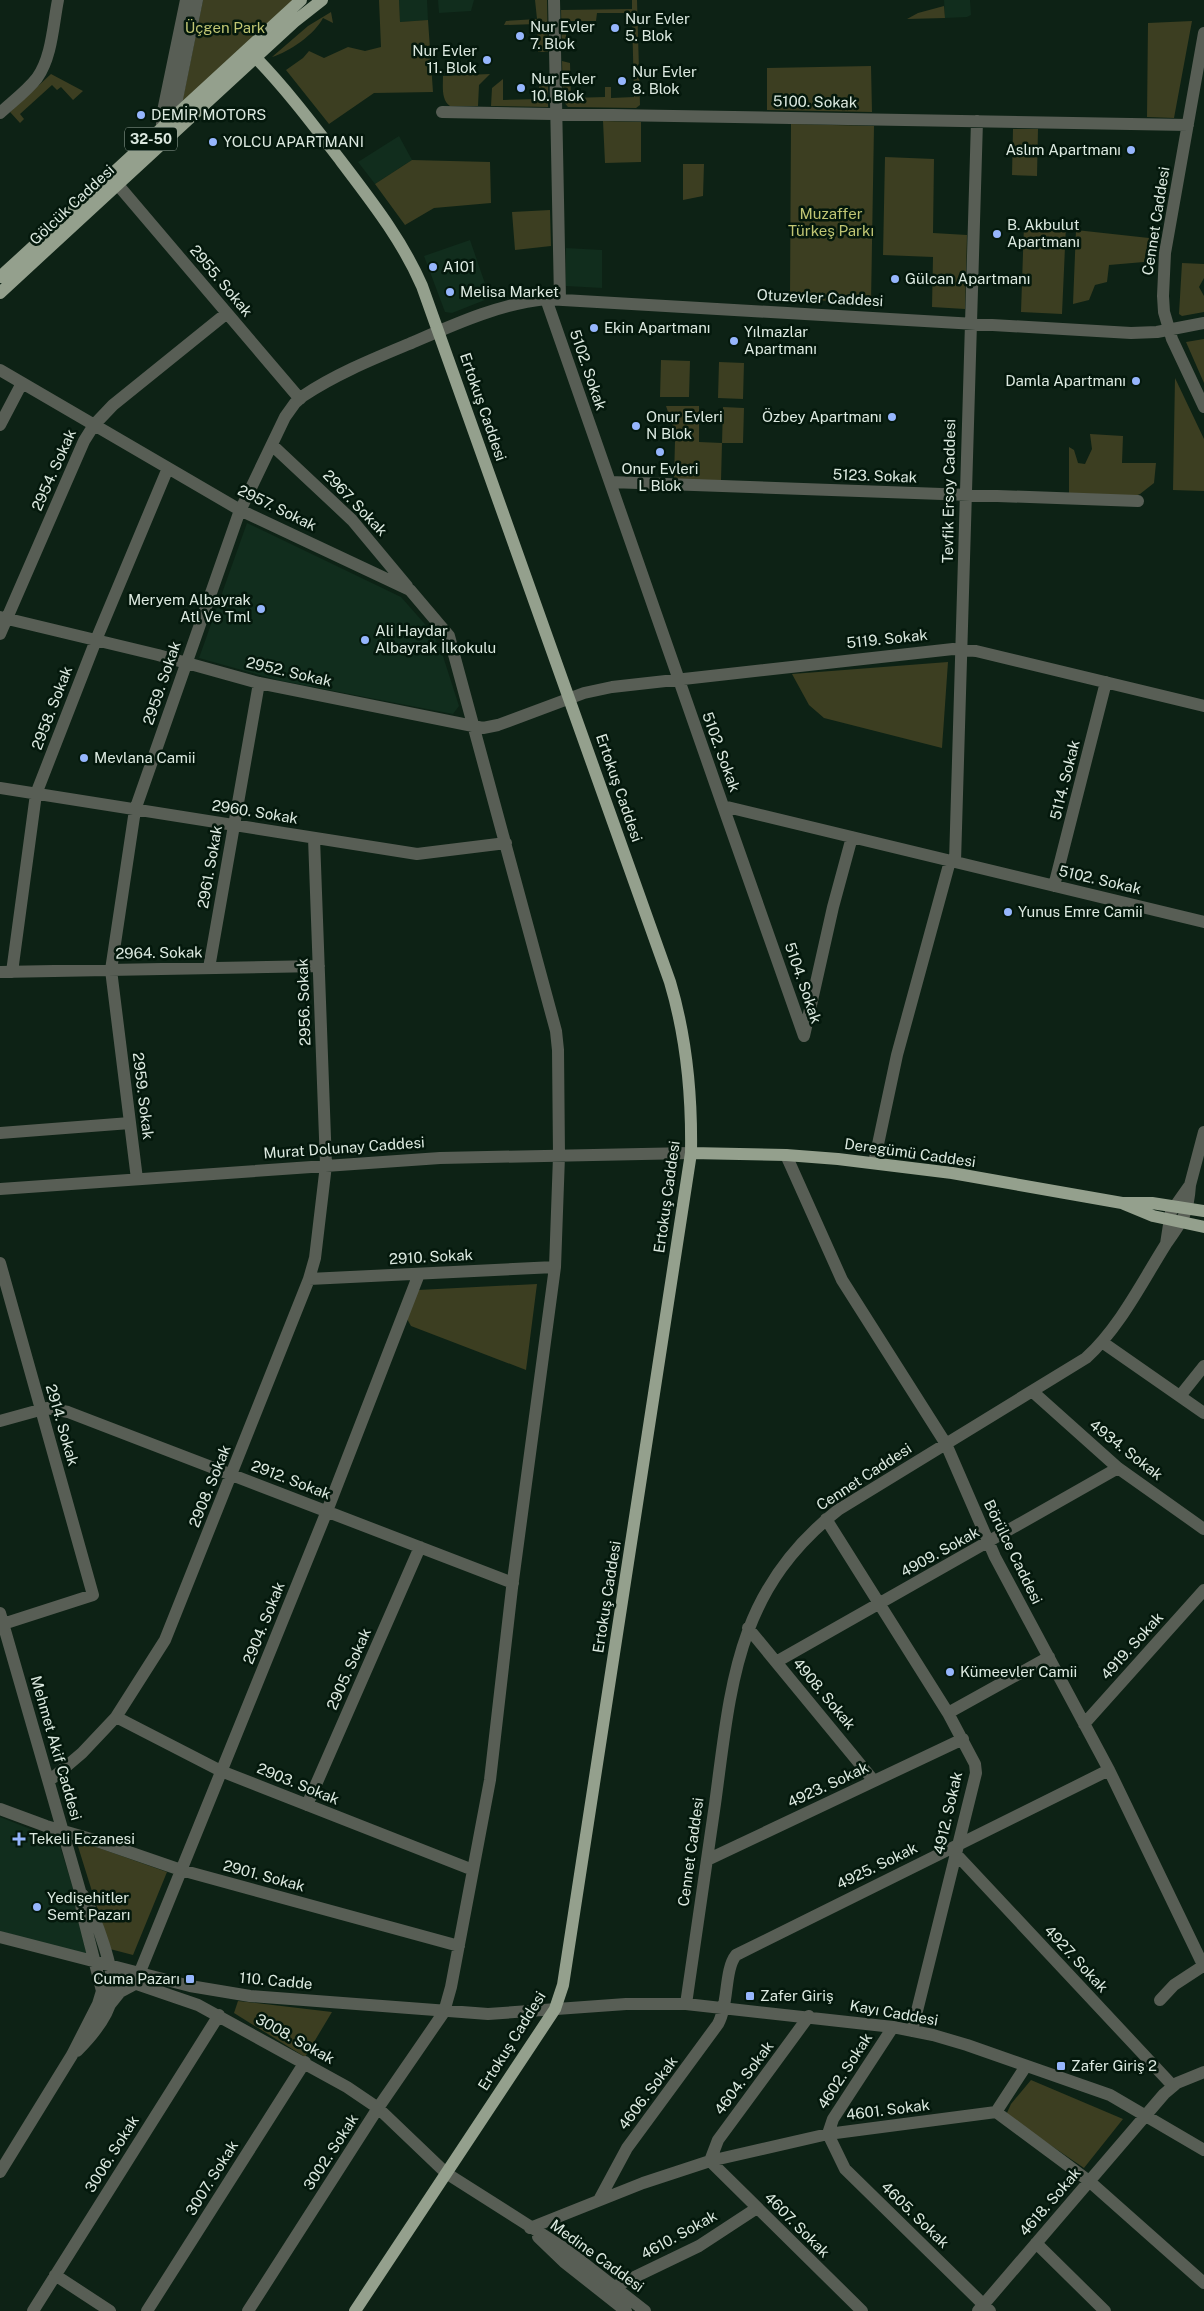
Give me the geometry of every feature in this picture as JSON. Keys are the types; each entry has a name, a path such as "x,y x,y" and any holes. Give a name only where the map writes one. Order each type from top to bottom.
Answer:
{"main road":[{"name":"Gölcük Caddesi","path":"0,293 118,185 171,128 301,0"},
{"name":"Gölcük Caddesi","path":"0,277 322,0"},
{"name":"Ertokuş Caddesi","path":"256,58 289,93 397,236 412,264 439,332 678,1006 690,1076 691,1153 566,1971 555,2009 355,2311"},
{"name":"Deregümü Caddesi","path":"691,1153 786,1155 874,1163 952,1174 1122,1203 1168,1220 1204,1226"},
{"name":"Deregümü Caddesi","path":"1122,1203 1152,1202 1204,1211"}],"street":[{"path":"0,113 34,82 41,71 47,53 58,0"},
{"path":"171,128 162,116 186,0"},
{"path":"171,128 197,0"},
{"path":"554,0 560,299"},
{"name":"Cennet Caddesi","path":"1204,34 1165,253 1163,277 1164,312 1169,330 1204,407"},
{"name":"5100. Sokak","path":"442,112 1188,125"},
{"name":"Tevfik Ersoy Caddesi","path":"874,1163 897,1055 952,861 961,649 977,121"},
{"name":"2955. Sokak","path":"118,185 300,399"},
{"name":"Otuzevler Caddesi","path":"439,332 508,306 546,298 1131,333 1169,330 1204,323"},
{"name":"5102. Sokak","path":"546,298 723,806 1204,922"},
{"name":"2954. Sokak","path":"0,634 3,618 84,441 94,425 113,405 227,313"},
{"name":"2959. Sokak","path":"137,1179 111,970 135,810 240,510 285,417 300,399 318,387 368,361 439,332"},
{"name":"2957. Sokak","path":"0,370 240,510 410,590 450,636 506,843 556,1031 559,1156 555,1268 512,1583 490,1780 459,1946 444,2012"},
{"path":"0,425 22,383"},
{"name":"2967. Sokak","path":"272,444 352,520 410,590"},
{"name":"2958. Sokak","path":"6,972 36,794 96,640 168,468"},
{"name":"5123. Sokak","path":"610,482 1138,501"},
{"name":"2952. Sokak","path":"3,618 96,640 258,683 474,727 498,725 570,698"},
{"name":"5119. Sokak","path":"570,698 612,687 961,649 1204,706"},
{"name":"5114. Sokak","path":"1054,886 1106,682"},
{"name":"2961. Sokak","path":"209,968 258,683"},
{"name":"2960. Sokak","path":"0,788 417,854 506,843"},
{"name":"5104. Sokak","path":"723,806 804,1036 833,907 852,837"},
{"name":"2956. Sokak","path":"314,838 326,1165"},
{"name":"2964. Sokak","path":"6,972 319,966"},
{"path":"0,1133 130,1123"},
{"name":"Cennet Caddesi","path":"686,2004 732,1683 748,1628 760,1604 792,1554 826,1519 854,1499 1072,1368 1102,1342 1166,1244 1182,1223 1188,1208 1190,1185 1204,1132"},
{"name":"Murat Dolunay Caddesi","path":"0,1189 440,1158 691,1153"},
{"name":"Börülce Caddesi","path":"786,1155 842,1280 946,1444 988,1543 1109,1770 1204,1967"},
{"name":"2908. Sokak","path":"48,1781 82,1753 116,1717 165,1640 309,1279 315,1258 326,1165"},
{"name":"Cennet Caddesi","path":"1166,1244 1168,1220 1175,1206 1190,1185"},
{"name":"2914. Sokak","path":"0,1264 93,1595 2,1619"},
{"name":"2910. Sokak","path":"309,1279 555,1268"},
{"name":"2904. Sokak","path":"136,1979 327,1512 419,1274"},
{"path":"1102,1342 1204,1413"},
{"path":"1180,1396 1204,1366"},
{"name":"4934. Sokak","path":"1033,1392 1118,1468 1204,1529"},
{"name":"2912. Sokak","path":"0,1420 41,1409 54,1408 68,1412 512,1583"},
{"name":"4909. Sokak","path":"776,1662 1118,1468"},
{"name":"4912. Sokak","path":"826,1519 948,1713 974,1760 976,1773 912,2031"},
{"name":"2905. Sokak","path":"307,1805 420,1547"},
{"name":"4919. Sokak","path":"1084,1724 1204,1590"},
{"name":"Mehmet Akif Caddesi","path":"2,1619 80,1891 82,1912 102,1965 113,1987 108,2008 94,2032 72,2055"},
{"name":"4908. Sokak","path":"748,1628 874,1781"},
{"path":"948,1713 1049,1657"},
{"name":"2903. Sokak","path":"116,1717 221,1771 473,1870"},
{"name":"4923. Sokak","path":"706,1860 962,1739"},
{"name":"4925. Sokak","path":"725,2007 731,1964 736,1955 957,1849 1109,1770"},
{"name":"2901. Sokak","path":"0,1809 63,1832 91,1839 181,1870 459,1946"},
{"name":"4927. Sokak","path":"957,1849 1173,2086"},
{"path":"1193,1945 1204,1936"},
{"name":"110. Cadde","path":"0,1937 102,1965 136,1979 250,1996 444,2012 517,2013 555,2009"},
{"name":"Mehmet Akif Caddesi","path":"0,2172 72,2055 101,1998 102,1965"},
{"path":"1160,2000 1174,1984 1204,1967"},
{"path":"108,2008 120,1992 136,1979"},
{"name":"3008. Sokak","path":"136,1979 192,2002 305,2062 378,2108 446,2173"},
{"name":"Kayı Caddesi","path":"555,2009 626,2004 686,2004 809,2016 912,2031 967,2045 1110,2095 1146,2114 1204,2150"},
{"name":"4606. Sokak","path":"599,2200 627,2148 712,2034 722,2017 725,2007"},
{"name":"3002. Sokak","path":"248,2311 378,2108 444,2012"},
{"name":"3006. Sokak","path":"33,2311 218,2015"},
{"name":"4604. Sokak","path":"710,2162 718,2140 809,2016"},
{"name":"4602. Sokak","path":"828,2134 833,2119 893,2027"},
{"name":"3007. Sokak","path":"147,2311 305,2062"},
{"path":"1026,2066 996,2112 1089,2181 1204,2283"},
{"path":"1173,2086 1204,2072"},
{"name":"4618. Sokak","path":"984,2309 1036,2243 1146,2114 1173,2086"},
{"name":"4601. Sokak","path":"530,2228 599,2200 710,2162 828,2134 996,2112"},
{"name":"4605. Sokak","path":"828,2134 846,2169 984,2309"},
{"name":"4607. Sokak","path":"710,2162 862,2311"},
{"name":"Medine Caddesi","path":"446,2173 567,2250 645,2311"},
{"name":"4610. Sokak","path":"614,2287 699,2246 757,2208"},
{"name":"Medine Caddesi","path":"530,2228 554,2253 626,2311"},
{"path":"1036,2243 1105,2311"},
{"path":"55,2275 110,2311"}],"shaded area":[{"path":"399,0 427,0 428,20 400,22"},
{"path":"438,0 474,0 471,11 439,13"},
{"path":"944,0 970,0 971,15 967,17 945,18"},
{"path":"399,136 412,160 375,184 358,162"},
{"path":"470,240 490,298 452,313 445,312 424,256"},
{"path":"566,248 602,250 602,288 566,286"},
{"path":"247,523 401,597 431,631 441,650 459,706 453,714 277,680 199,658"},
{"path":"0,1817 58,1840 75,1894 87,1956 0,1931"}],"green space":[{"name":"Üçgen Park","path":"203,0 293,0 182,103"},
{"path":"379,0 399,0 400,22 428,20 433,92 374,93 329,124 286,70 303,58 309,51 324,58 348,47 365,51 381,47"},
{"path":"535,0 547,0 548,52 538,52 537,24 504,25 506,21 537,19"},
{"path":"632,0 637,0 640,105 636,108 568,107 563,101 562,61 570,63 571,98 605,97 605,87 611,87 611,98 634,97 632,13 597,13 596,21 566,21 566,50 562,51 561,10 632,9"},
{"path":"944,6 945,18 907,19 918,13"},
{"path":"331,12 333,23 323,18 301,42 272,57 308,26"},
{"path":"1192,21 1174,118 1147,117 1148,23"},
{"path":"871,66 872,112 767,110 767,68"},
{"path":"51,74 83,91 73,100 61,87 57,90 52,85 20,114 24,119 20,123 10,112"},
{"path":"490,74 479,85 478,106 450,106 445,100 443,76"},
{"path":"539,77 548,77 548,107 491,106 492,88 503,79 503,100 539,99"},
{"path":"603,121 641,122 641,162 605,163"},
{"name":"Muzaffer Türkeş Parkı","path":"791,124 874,126 871,303 790,299"},
{"path":"1013,129 1038,129 1037,176 1012,175"},
{"path":"885,157 934,159 933,233 967,235 965,309 932,307 933,257 883,255"},
{"path":"412,160 490,162 491,203 434,208 405,225 375,184"},
{"path":"683,164 704,164 703,196 683,200"},
{"path":"550,210 551,246 515,250 512,212"},
{"path":"1024,224 1066,225 1062,314 1021,312"},
{"path":"1076,230 1149,238 1144,262 1109,265 1107,282 1095,285 1089,300 1073,304"},
{"path":"1182,263 1204,264 1204,278 1199,287 1204,296 1204,312 1182,316 1179,314"},
{"path":"1204,339 1204,383 1186,342"},
{"path":"661,360 690,361 689,397 660,397"},
{"path":"719,362 744,363 743,399 718,398"},
{"path":"1175,378 1204,439 1204,491 1173,490"},
{"path":"666,406 699,406 699,442 722,443 721,481 674,479 675,441 678,441"},
{"path":"723,407 744,408 743,443 722,443"},
{"path":"1090,434 1123,436 1122,463 1156,463 1154,483 1135,496 1069,493 1069,447 1074,450 1078,463 1085,464 1092,449"},
{"path":"948,662 942,748 824,718 809,705 792,674"},
{"path":"537,1284 526,1370 411,1326 407,1319 418,1290"},
{"path":"76,1840 167,1872 133,1955 110,1949"},
{"path":"238,2001 332,2012 305,2057 234,2013"},
{"path":"1031,2080 1123,2119 1084,2168 1006,2115 1011,2104"}],"place":[{"name":"Nur Evler 5. Blok","path":"615,28"},
{"name":"Nur Evler 7. Blok","path":"520,36"},
{"name":"Nur Evler 11. Blok","path":"487,60"},
{"name":"Nur Evler 8. Blok","path":"622,81"},
{"name":"Nur Evler 10. Blok","path":"521,88"},
{"name":"DEMİR MOTORS","path":"141,115"},
{"name":"YOLCU APARTMANI","path":"213,142"},
{"name":"Aslım Apartmanı","path":"1131,150"},
{"name":"B. Akbulut Apartmanı","path":"997,234"},
{"name":"A101","path":"433,267"},
{"name":"Gülcan Apartmanı","path":"895,279"},
{"name":"Melisa Market","path":"450,292"},
{"name":"Ekin Apartmanı","path":"594,328"},
{"name":"Yılmazlar Apartmanı","path":"734,341"},
{"name":"Damla Apartmanı","path":"1136,381"},
{"name":"Özbey Apartmanı","path":"892,417"},
{"name":"Onur Evleri N Blok","path":"636,426"},
{"name":"Onur Evleri L Blok","path":"660,452"},
{"name":"Meryem Albayrak Atl Ve Tml","path":"261,609"},
{"name":"Ali Haydar Albayrak İlkokulu","path":"365,640"},
{"name":"Mevlana Camii","path":"84,758"},
{"name":"Yunus Emre Camii","path":"1008,912"},
{"name":"Kümeevler Camii","path":"950,1672"},
{"name":"Tekeli Eczanesi","path":"19,1839"},
{"name":"Yedişehitler Semt Pazarı","path":"37,1907"},
{"name":"Cuma Pazarı","path":"190,1979"},
{"name":"Zafer Giriş","path":"750,1996"},
{"name":"Zafer Giriş 2","path":"1061,2066"}]}
